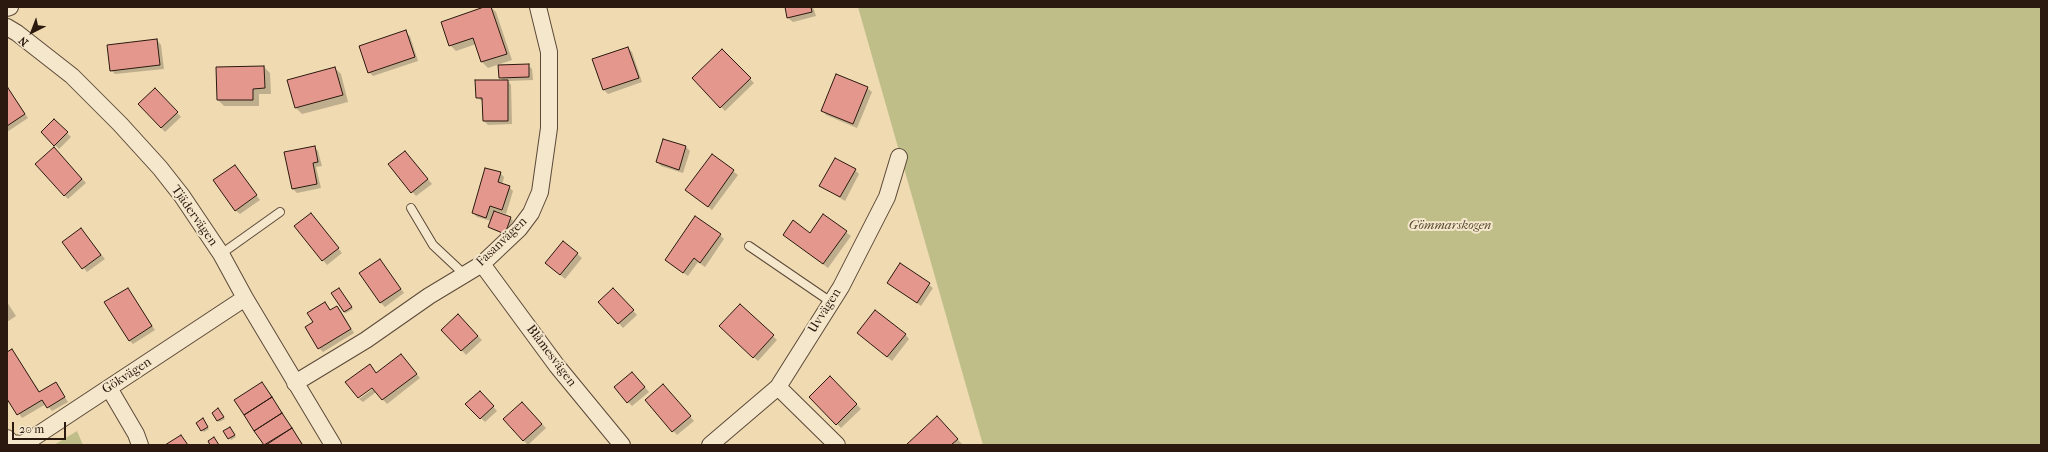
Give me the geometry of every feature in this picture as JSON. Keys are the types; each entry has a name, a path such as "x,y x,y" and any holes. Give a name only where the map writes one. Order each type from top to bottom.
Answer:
{"street":[{"name":"Fasanvägen","path":"295,384 366,340 429,296 482,264 519,229 531,213 540,192 550,128 549,52 538,7"},
{"name":"Tjädervägen","path":"7,27 18,33 72,76 120,124 160,168 182,196 221,254 295,384 333,445"},
{"name":"Uvvägen","path":"710,445 778,387 841,287 887,197 898,154"},
{"name":"Blåmesvägen","path":"482,264 557,366 622,445"},
{"name":"Gökvägen","path":"7,438 12,443 22,444 245,298"},
{"path":"778,387 836,445"},
{"path":"109,388 136,434 140,445"}],"lane":[{"path":"411,208 433,245 465,275"},
{"path":"221,254 280,212"},
{"path":"749,246 831,302"}],"green space":[{"name":"Gömmarskogen","path":"858,7 2041,7 2041,445 983,445"},
{"path":"77,431 83,445 54,445"}],"building":[{"path":"484,7 491,7 507,54 481,62 473,38 449,46 441,22"},
{"path":"785,7 811,7 812,12 787,18"},
{"path":"406,30 415,57 368,73 359,46"},
{"path":"157,39 160,65 110,71 107,45"},
{"path":"628,47 639,78 603,90 592,59"},
{"path":"722,49 751,78 720,108 692,78"},
{"path":"529,64 529,77 499,78 498,65"},
{"path":"264,66 265,88 253,89 253,100 217,100 216,67"},
{"path":"335,67 343,95 295,108 287,80"},
{"path":"836,74 868,87 853,124 821,111"},
{"path":"475,80 508,80 508,121 483,121 482,98 476,98"},
{"path":"8,88 25,114 7,126 7,89"},
{"path":"155,88 178,112 161,128 138,104"},
{"path":"54,119 68,132 54,146 41,132"},
{"path":"663,139 686,146 679,170 656,162"},
{"path":"315,146 318,162 313,163 317,184 292,189 284,152"},
{"path":"54,147 82,179 64,196 35,164"},
{"path":"405,151 428,179 411,193 388,164"},
{"path":"712,154 734,170 708,207 685,190"},
{"path":"835,158 856,169 840,197 819,186"},
{"path":"235,165 257,195 235,211 213,180"},
{"path":"485,168 501,172 498,182 510,186 502,210 490,206 486,218 472,213"},
{"path":"494,211 511,217 505,234 488,227"},
{"path":"311,213 339,248 322,261 294,226"},
{"path":"823,214 847,231 823,264 783,235 793,220 810,233"},
{"path":"695,216 721,234 700,263 694,258 683,273 665,260"},
{"path":"81,228 101,255 82,269 62,242"},
{"path":"563,241 578,253 560,275 545,263"},
{"path":"380,259 401,289 380,303 359,273"},
{"path":"900,263 930,283 917,303 887,283"},
{"path":"128,288 152,326 129,341 104,302"},
{"path":"339,288 352,307 344,312 331,293"},
{"path":"613,288 634,310 618,324 598,302"},
{"path":"325,302 330,310 337,306 351,329 318,349 305,327 313,322 307,313"},
{"path":"740,304 774,335 753,358 719,326"},
{"path":"875,310 906,334 887,357 857,333"},
{"path":"458,314 478,336 461,351 441,330"},
{"path":"12,349 39,392 56,382 65,397 47,408 42,400 17,415 7,399 7,352"},
{"path":"401,354 417,374 382,400 372,388 358,398 345,382 370,364 376,373"},
{"path":"632,372 645,387 627,403 614,387"},
{"path":"830,376 857,404 836,425 809,397"},
{"path":"262,382 272,397 244,415 234,400"},
{"path":"663,384 691,416 672,432 645,400"},
{"path":"480,391 494,406 480,419 465,404"},
{"path":"272,397 282,413 254,431 244,415"},
{"path":"522,402 542,424 523,441 503,419"},
{"path":"218,408 224,417 217,421 212,413"},
{"path":"282,413 292,428 264,445 254,431"},
{"path":"937,416 958,439 951,445 906,445"},
{"path":"203,418 208,427 201,431 196,423"},
{"path":"230,427 235,435 228,439 223,431"},
{"path":"292,428 302,444 266,445"},
{"path":"181,435 188,445 165,445"},
{"path":"214,437 219,445 210,445 208,441"}]}
